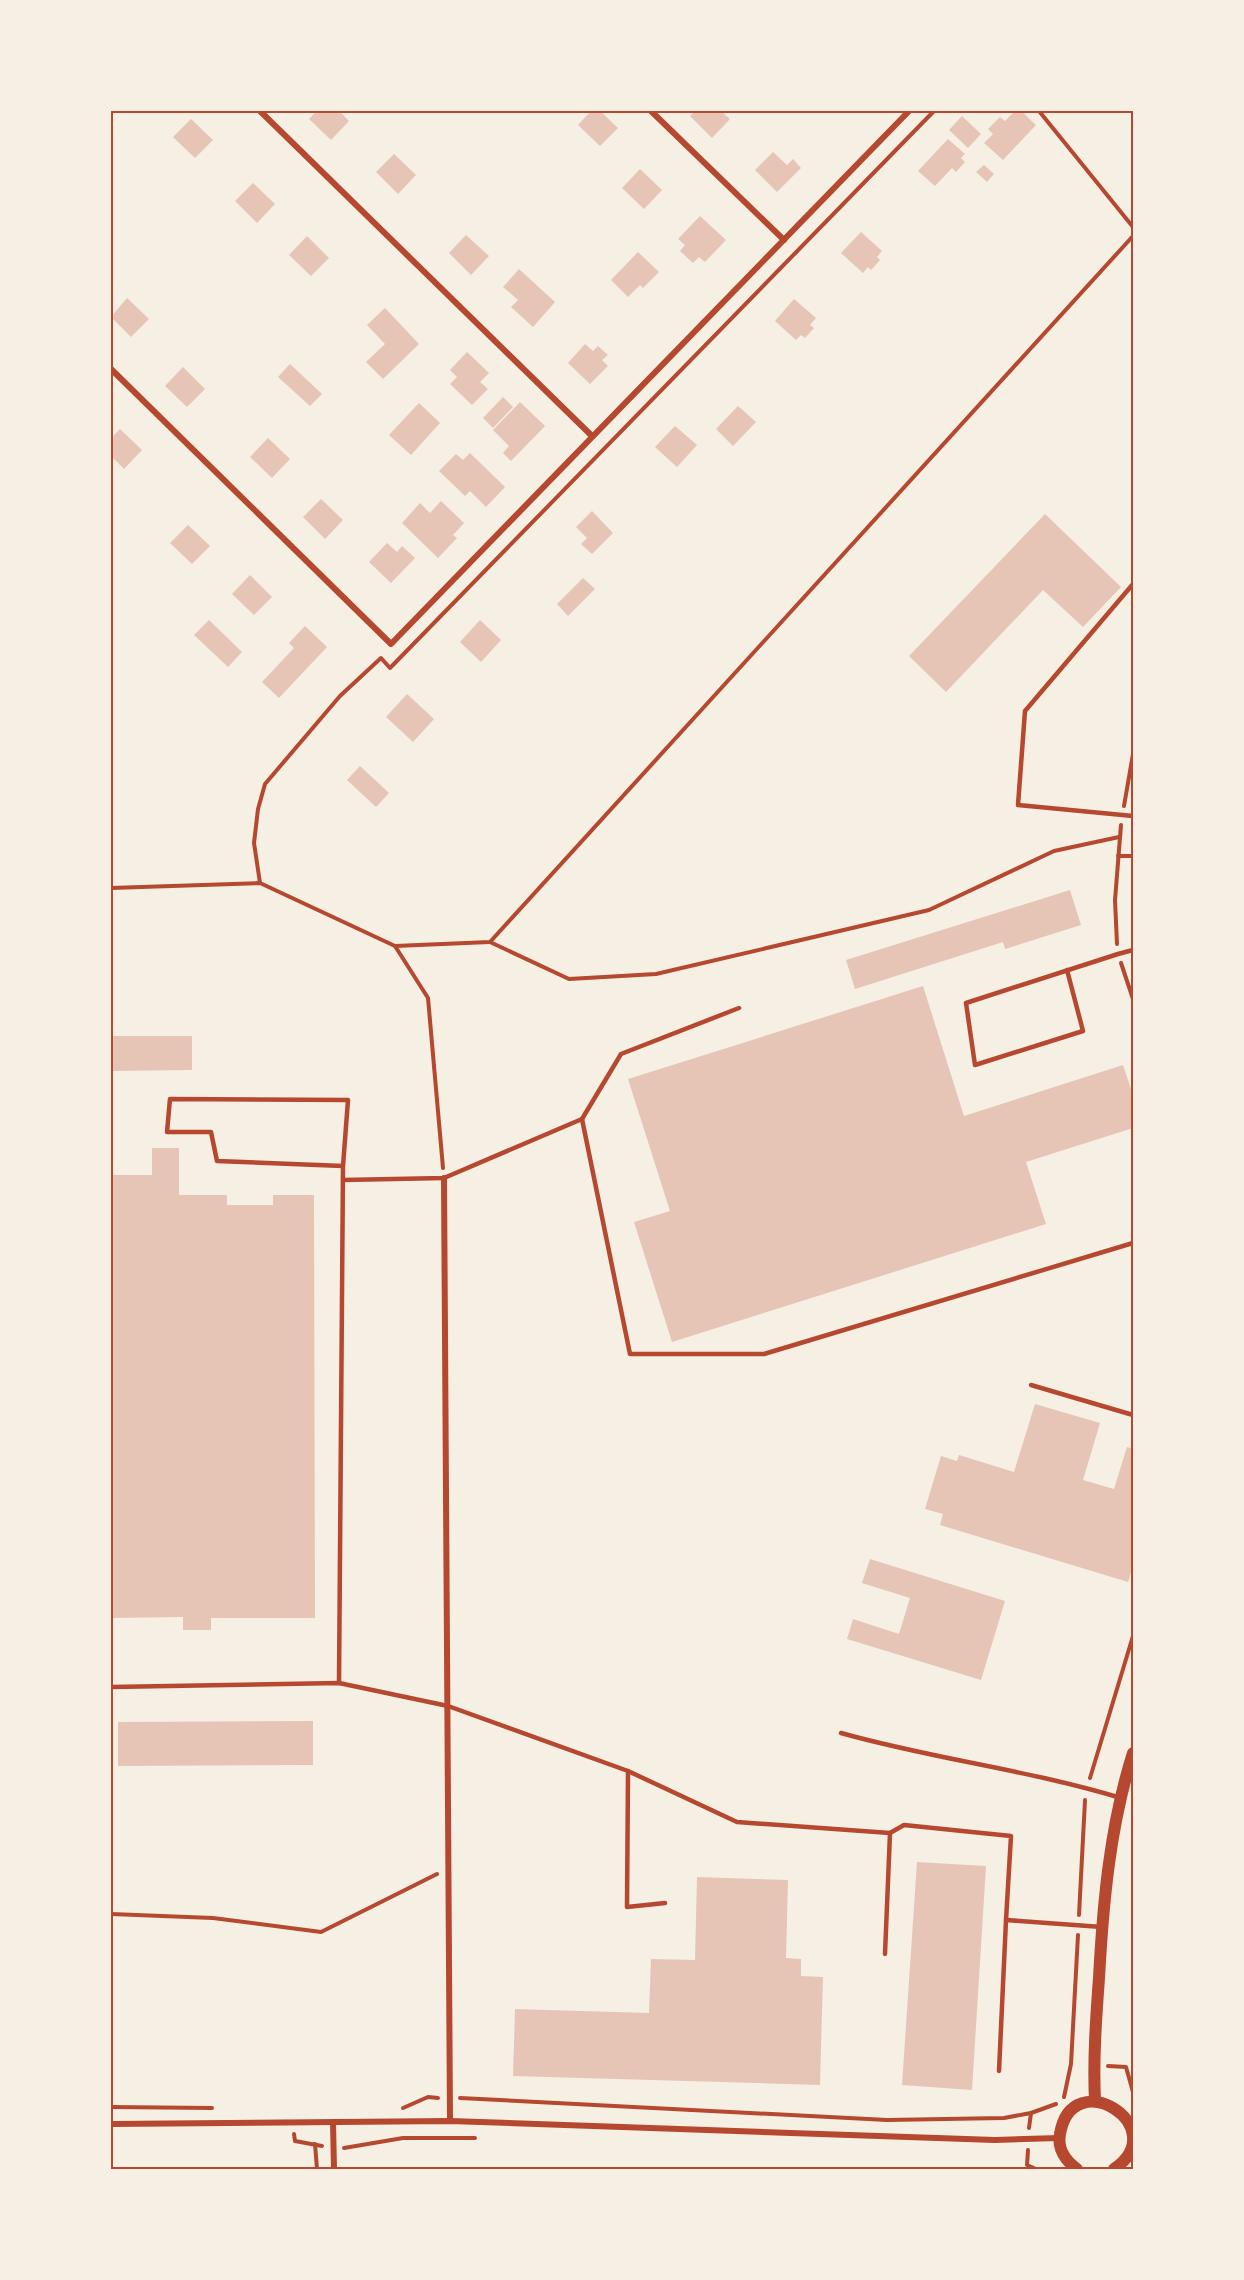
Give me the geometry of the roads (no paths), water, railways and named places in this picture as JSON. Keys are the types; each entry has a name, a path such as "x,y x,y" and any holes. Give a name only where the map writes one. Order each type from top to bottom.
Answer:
{"main road":[{"path":"1095,2101 1094,2065 1102,1926 1121,1798 1133,1753"},
{"path":"1077,2169 1070,2164 1062,2152 1059,2138 1061,2124 1069,2112 1081,2104 1095,2101 1109,2103 1120,2111 1129,2122 1133,2136 1130,2151 1122,2163 1113,2169"}],"street":[{"path":"260,111 592,436"},
{"path":"651,111 784,240"},
{"path":"111,369 391,644 909,111"},
{"path":"444,1178 450,2121"},
{"path":"111,2124 450,2121 983,2140 1059,2138"},
{"path":"333,2122 334,2169"}],"lane":[{"path":"1133,584 1025,711 1018,805 1123,813 1133,816"},
{"path":"1067,970 1083,1031 975,1065 966,1003 1067,970 1133,950"},
{"path":"343,1180 444,1178 582,1119 621,1054 739,1008"},
{"path":"339,1683 343,1166 348,1100 170,1099 167,1132 212,1132 217,1161 343,1166"},
{"path":"582,1119 630,1354 764,1354 1133,1243"},
{"path":"1030,1386 1133,1414"},
{"path":"111,1687 339,1683 448,1706 628,1771 737,1822 890,1833 904,1825 1011,1836 999,2071"},
{"path":"841,1733 904,1750 1088,1788 1121,1798"},
{"path":"628,1771 627,1907 665,1903"},
{"path":"885,1954 890,1833"},
{"path":"1006,1920 1102,1926"}]}
